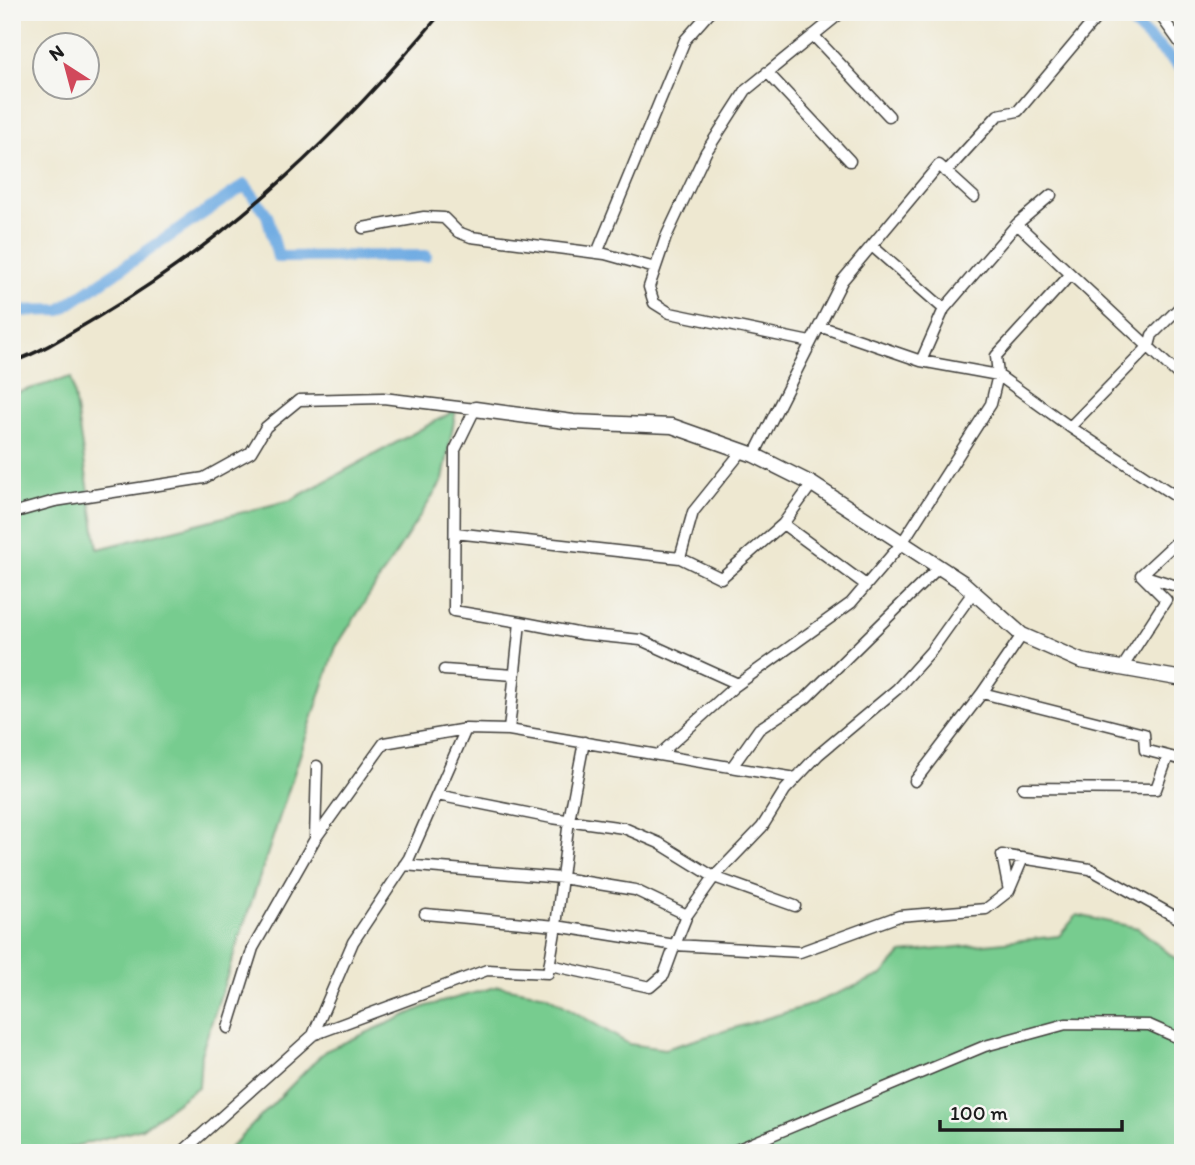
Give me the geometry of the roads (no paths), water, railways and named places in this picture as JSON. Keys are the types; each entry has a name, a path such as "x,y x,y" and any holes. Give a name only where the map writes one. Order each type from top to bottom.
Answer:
{"street":[{"path":"597,253 685,40 710,12"},
{"path":"810,342 670,313 654,303 649,287 666,237 706,152 746,90 842,12"},
{"path":"946,172 998,115 1018,111 1101,12"},
{"path":"1157,12 1183,47"},
{"path":"813,35 889,116"},
{"path":"768,72 850,161"},
{"path":"680,558 693,512 748,453 842,281 939,165 974,197"},
{"path":"921,360 944,309 1017,224 1051,195"},
{"path":"363,228 434,217 443,218 458,232 471,237 597,253 655,268"},
{"path":"1017,224 1183,379"},
{"path":"872,246 944,309"},
{"path":"660,754 738,684 842,610 902,543 991,404 998,375 996,356 1070,275"},
{"path":"1070,427 1149,346 1153,335 1183,304"},
{"path":"819,326 921,360 998,375 1070,427 1183,501"},
{"path":"12,516 16,512 55,501 204,478 251,452 266,427 299,400 383,398 573,422 672,426 748,453 812,484 974,591 1022,635 1081,661 1183,679"},
{"path":"475,409 455,450 454,611 582,634 641,640 738,684"},
{"path":"455,533 680,558 721,578 783,524 812,484"},
{"path":"783,524 866,584"},
{"path":"1141,575 1183,536"},
{"path":"732,766 759,729 806,698 939,567"},
{"path":"1141,575 1183,588"},
{"path":"1122,667 1166,600 1141,575"},
{"path":"550,965 650,987 664,975 687,915 715,877 762,827 796,778 818,755 897,689 932,652 974,591"},
{"path":"509,730 520,622"},
{"path":"915,781 1022,635"},
{"path":"444,670 514,675"},
{"path":"982,693 1144,734 1145,750 1183,760"},
{"path":"228,1028 253,948 316,839 384,743 466,729 509,730 796,778"},
{"path":"313,1035 353,942 404,865 466,729"},
{"path":"181,1153 313,1035 487,970 548,972 569,820 584,742"},
{"path":"1023,788 1156,789 1168,756"},
{"path":"316,839 317,766"},
{"path":"437,795 624,828 659,843 715,877 795,906"},
{"path":"1009,891 1002,855 1090,869 1182,919"},
{"path":"425,914 556,926 675,945 800,951 899,916 986,909 1009,891 1023,858"},
{"path":"404,865 562,878 635,890 687,915"},
{"path":"729,1153 985,1046 1066,1024 1149,1025 1183,1040"}],"waterway":[{"path":"1121,12 1183,70"},
{"path":"12,311 60,310 245,185 267,215 278,257 426,256"}],"railway":[{"path":"12,362 58,341 150,284 241,216 326,139 442,12"}]}
